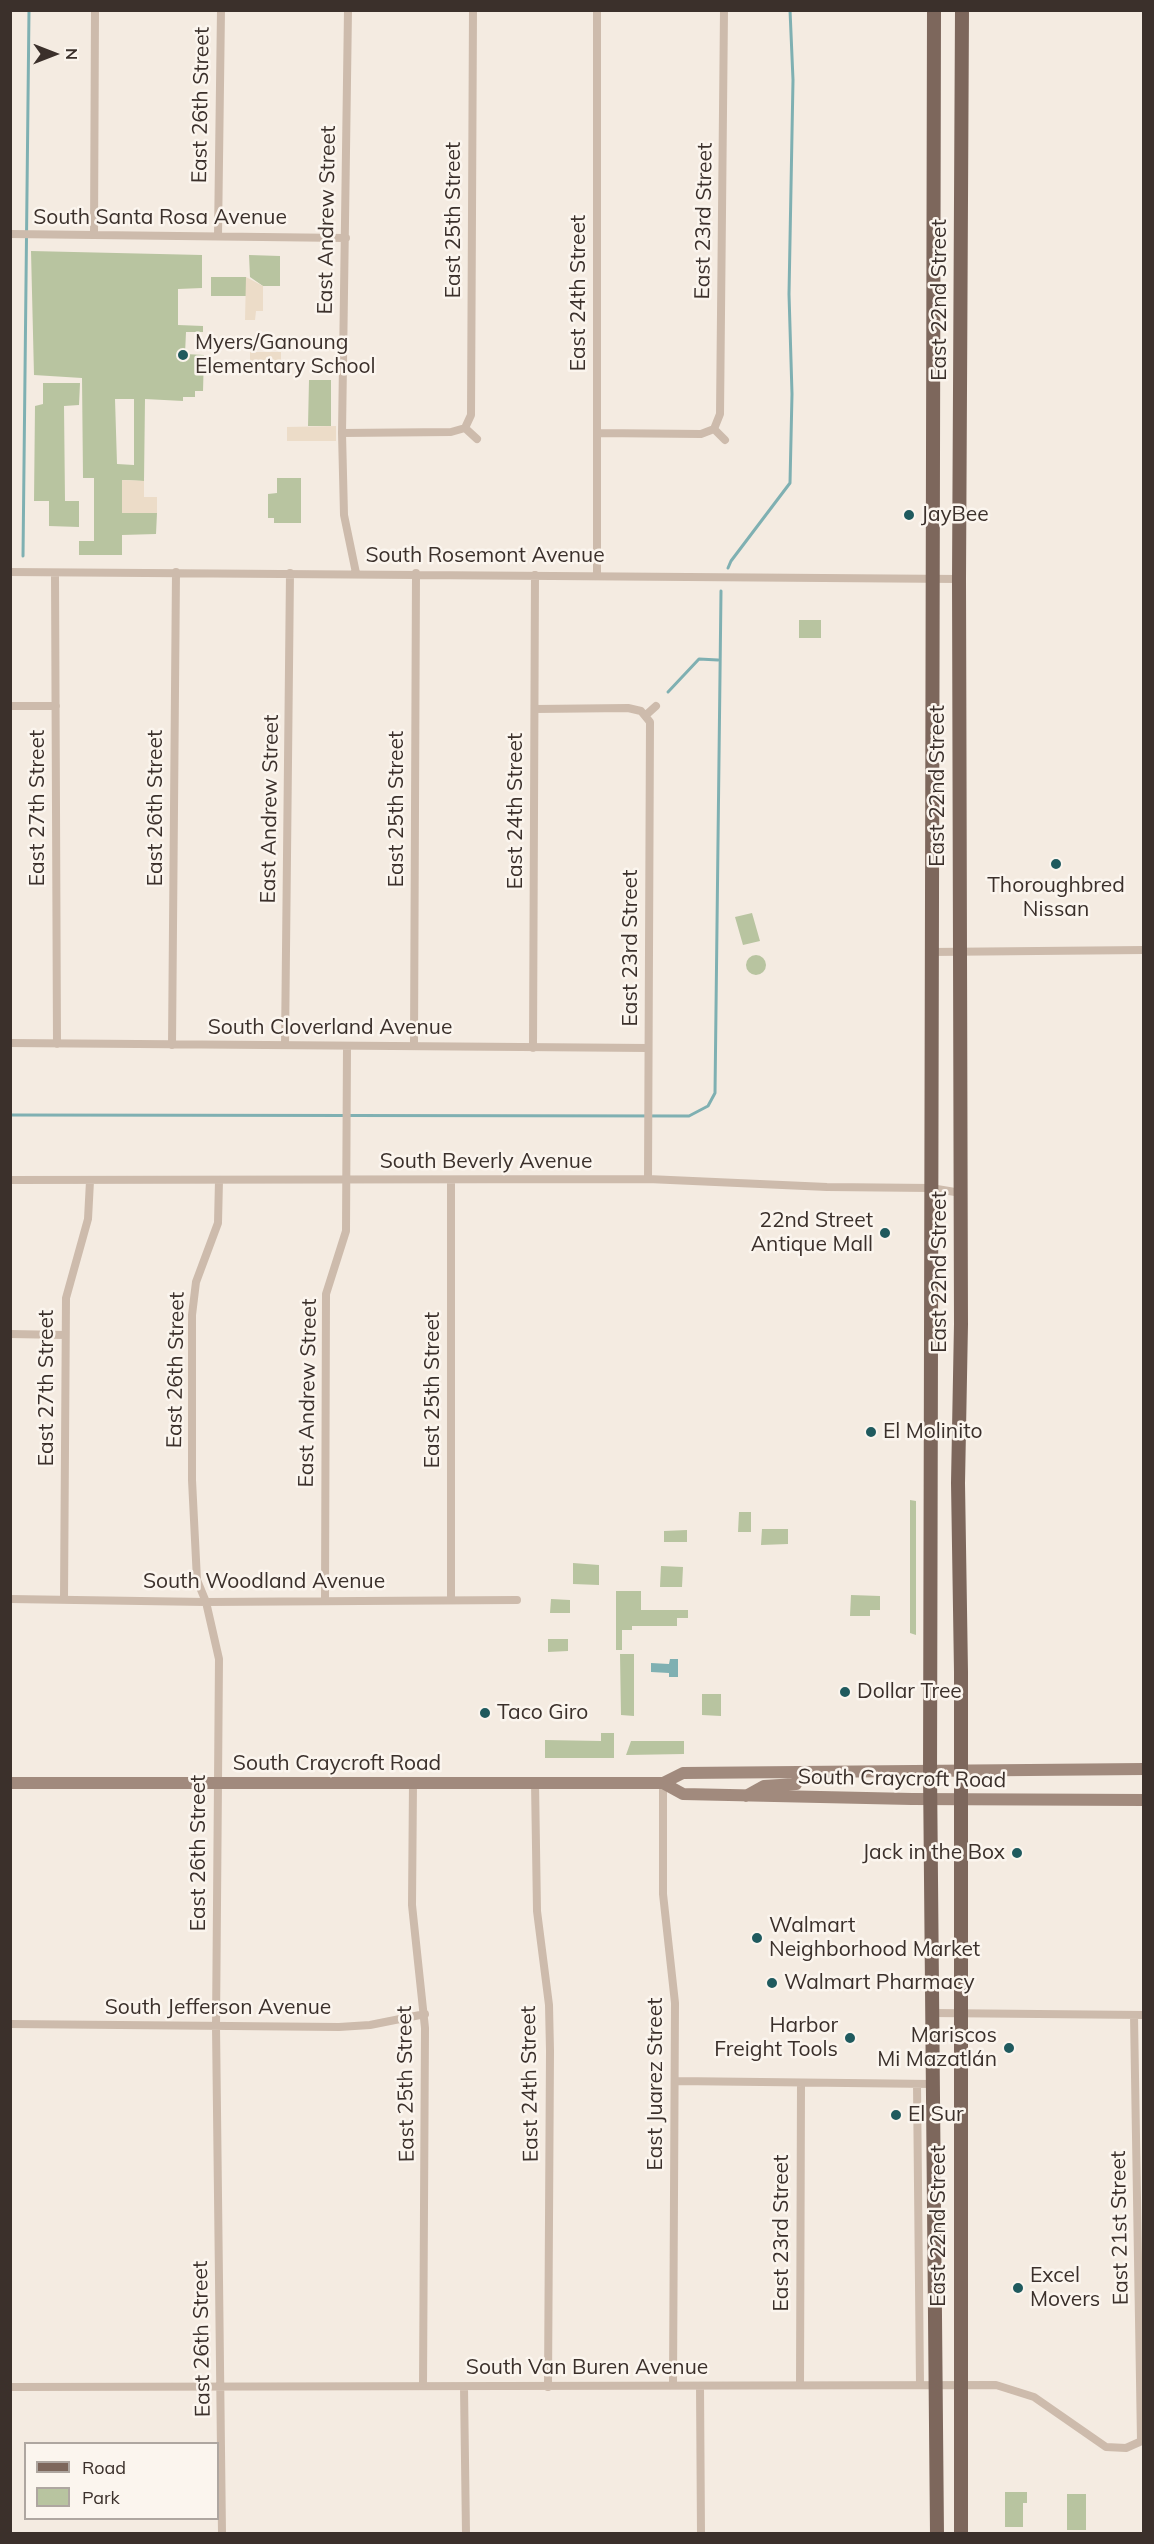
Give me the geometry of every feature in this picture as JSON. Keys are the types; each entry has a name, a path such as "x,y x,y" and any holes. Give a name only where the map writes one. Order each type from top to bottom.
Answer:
{"main road":[{"name":"East 22nd Street","path":"934,10 930,1800 937,2534"},
{"name":"East 22nd Street","path":"961,2534 962,1770 958,1483 961,1192 959,579 962,10"},
{"path":"934,255 961,256"},
{"name":"South Craycroft Road","path":"10,1783 663,1783 683,1773 1143,1769"},
{"path":"744,1796 764,1786 796,1784 800,1772"},
{"name":"South Craycroft Road","path":"663,1783 683,1794 930,1800 1143,1800"}],"street":[{"path":"94,235 95,10"},
{"name":"East 26th Street","path":"218,236 220,10"},
{"name":"East Andrew Street","path":"348,10 342,433 344,515 356,573"},
{"name":"East 25th Street","path":"465,428 471,415 473,10"},
{"name":"East 24th Street","path":"597,10 597,575"},
{"name":"East 23rd Street","path":"714,429 720,414 724,10"},
{"name":"South Santa Rosa Avenue","path":"10,234 346,238"},
{"path":"342,433 451,432 465,428 477,439"},
{"path":"597,433 701,434 714,429 725,440"},
{"name":"South Rosemont Avenue","path":"10,572 416,573 959,579"},
{"name":"East 26th Street","path":"172,1045 176,572"},
{"name":"East 27th Street","path":"55,573 57,1044"},
{"name":"East Andrew Street","path":"285,1044 290,573"},
{"name":"East 25th Street","path":"414,1046 416,573"},
{"name":"East 24th Street","path":"533,1048 536,575"},
{"path":"10,706 56,706"},
{"path":"535,709 628,708 647,716 656,706"},
{"name":"East 23rd Street","path":"647,716 650,727 648,1179"},
{"path":"931,952 1143,950"},
{"name":"South Cloverland Avenue","path":"10,1043 648,1048"},
{"name":"East Andrew Street","path":"325,1600 326,1294 346,1231 347,1046"},
{"name":"South Beverly Avenue","path":"10,1180 648,1179 827,1188 931,1188 961,1192"},
{"name":"East 26th Street","path":"219,1180 218,1222 196,1282 192,1315 192,1522 197,1580 206,1602 219,1659 216,2026 222,2534"},
{"name":"East 25th Street","path":"451,1180 451,1600"},
{"name":"East 27th Street","path":"64,1598 66,1298 88,1219 90,1181"},
{"path":"10,1334 65,1335"},
{"name":"South Woodland Avenue","path":"10,1599 64,1598 206,1602 517,1600"},
{"name":"East 24th Street","path":"536,1782 537,1911 549,2005 548,2387"},
{"name":"East 25th Street","path":"413,1783 412,1905 425,2014 423,2386"},
{"name":"East Juarez Street","path":"663,1783 663,1894 675,2003 673,2385"},
{"path":"933,2013 1139,2015"},
{"name":"South Jefferson Avenue","path":"10,2024 339,2027 370,2025 425,2014"},
{"name":"East 21st Street","path":"1139,2015 1142,2440"},
{"path":"675,2081 932,2084"},
{"name":"East 23rd Street","path":"800,2384 801,2083"},
{"name":"East 22nd Street","path":"917,2084 920,2385"},
{"name":"South Van Buren Avenue","path":"10,2386 548,2387 961,2384 1004,2386 1026,2393 1064,2416 1106,2447 1126,2448 1142,2440"},
{"path":"700,2386 701,2534"},
{"path":"464,2387 466,2534"}],"green space":[{"path":"31,251 202,255 202,288 178,289 178,325 203,326 203,332 186,332 185,354 204,355 203,391 195,391 195,397 183,397 183,401 145,399 144,481 122,480 122,513 157,513 156,534 122,535 122,555 79,555 79,541 94,541 94,478 83,478 82,378 34,375","holes":["115,399 134,399 134,465 117,464"]},
{"path":"249,255 280,256 280,286 263,286 250,277"},
{"path":"211,277 246,277 246,296 211,296"},
{"path":"309,380 331,380 331,426 308,426"},
{"path":"43,383 80,383 79,405 64,406 65,501 79,501 79,527 49,526 49,501 34,501 35,406 43,404"},
{"path":"277,478 301,478 301,523 274,523 274,518 268,518 268,494 277,493"},
{"path":"799,620 821,620 821,638 799,638"},
{"path":"752,913 760,941 743,945 735,917"},
{"path":"752,955 760,955 766,961 766,969 760,975 752,975 746,969 746,961"},
{"path":"910,1500 916,1501 916,1635 910,1633"},
{"path":"739,1512 751,1512 751,1532 738,1532"},
{"path":"762,1529 788,1529 788,1544 761,1545"},
{"path":"687,1530 687,1542 664,1542 664,1531"},
{"path":"573,1563 599,1565 599,1585 573,1584"},
{"path":"661,1566 683,1567 682,1587 660,1587"},
{"path":"616,1591 641,1591 641,1610 688,1610 688,1618 677,1618 677,1626 632,1626 632,1630 622,1630 622,1650 616,1650"},
{"path":"851,1595 880,1596 880,1610 870,1610 870,1616 850,1616"},
{"path":"551,1599 570,1600 570,1613 550,1613"},
{"path":"548,1639 568,1639 568,1651 548,1652"},
{"path":"620,1654 634,1654 634,1716 621,1715"},
{"path":"702,1694 721,1694 721,1716 702,1715"},
{"path":"601,1733 614,1733 614,1758 545,1758 545,1740 601,1741"},
{"path":"631,1741 684,1741 684,1754 626,1755"},
{"path":"1005,2492 1027,2492 1027,2503 1023,2503 1023,2527 1005,2527"},
{"path":"1067,2494 1086,2494 1086,2530 1067,2530"}],"shaded area":[{"path":"246,277 263,286 263,311 256,311 255,320 245,320"},
{"path":"250,352 281,352 281,370 255,371 255,367 250,367"},
{"path":"336,426 336,441 287,441 287,427"},
{"path":"122,480 144,481 144,497 157,497 157,513 122,513"}],"water":[{"path":"670,1659 678,1659 678,1677 669,1677 669,1673 651,1672 651,1663 669,1664"}],"waterway":[{"path":"23,556 29,10"},
{"path":"728,568 790,483 792,394 789,294 793,80 790,10"},
{"path":"10,1115 689,1116 708,1106 715,1093 721,591"},
{"path":"668,692 699,659 718,660"}],"place":[{"name":"Myers/Ganoung Elementary School","path":"183,355"},
{"name":"JayBee","path":"909,515"},
{"name":"Thoroughbred Nissan","path":"1056,864"},
{"name":"22nd Street Antique Mall","path":"885,1233"},
{"name":"El Molinito","path":"871,1432"},
{"name":"Dollar Tree","path":"845,1692"},
{"name":"Taco Giro","path":"485,1713"},
{"name":"Jack in the Box","path":"1017,1853"},
{"name":"Walmart Neighborhood Market","path":"757,1938"},
{"name":"Walmart Pharmacy","path":"772,1983"},
{"name":"Harbor Freight Tools","path":"850,2038"},
{"name":"Mariscos Mi Mazatlán","path":"1009,2048"},
{"name":"El Sur","path":"896,2115"},
{"name":"Excel Movers","path":"1018,2288"}]}
